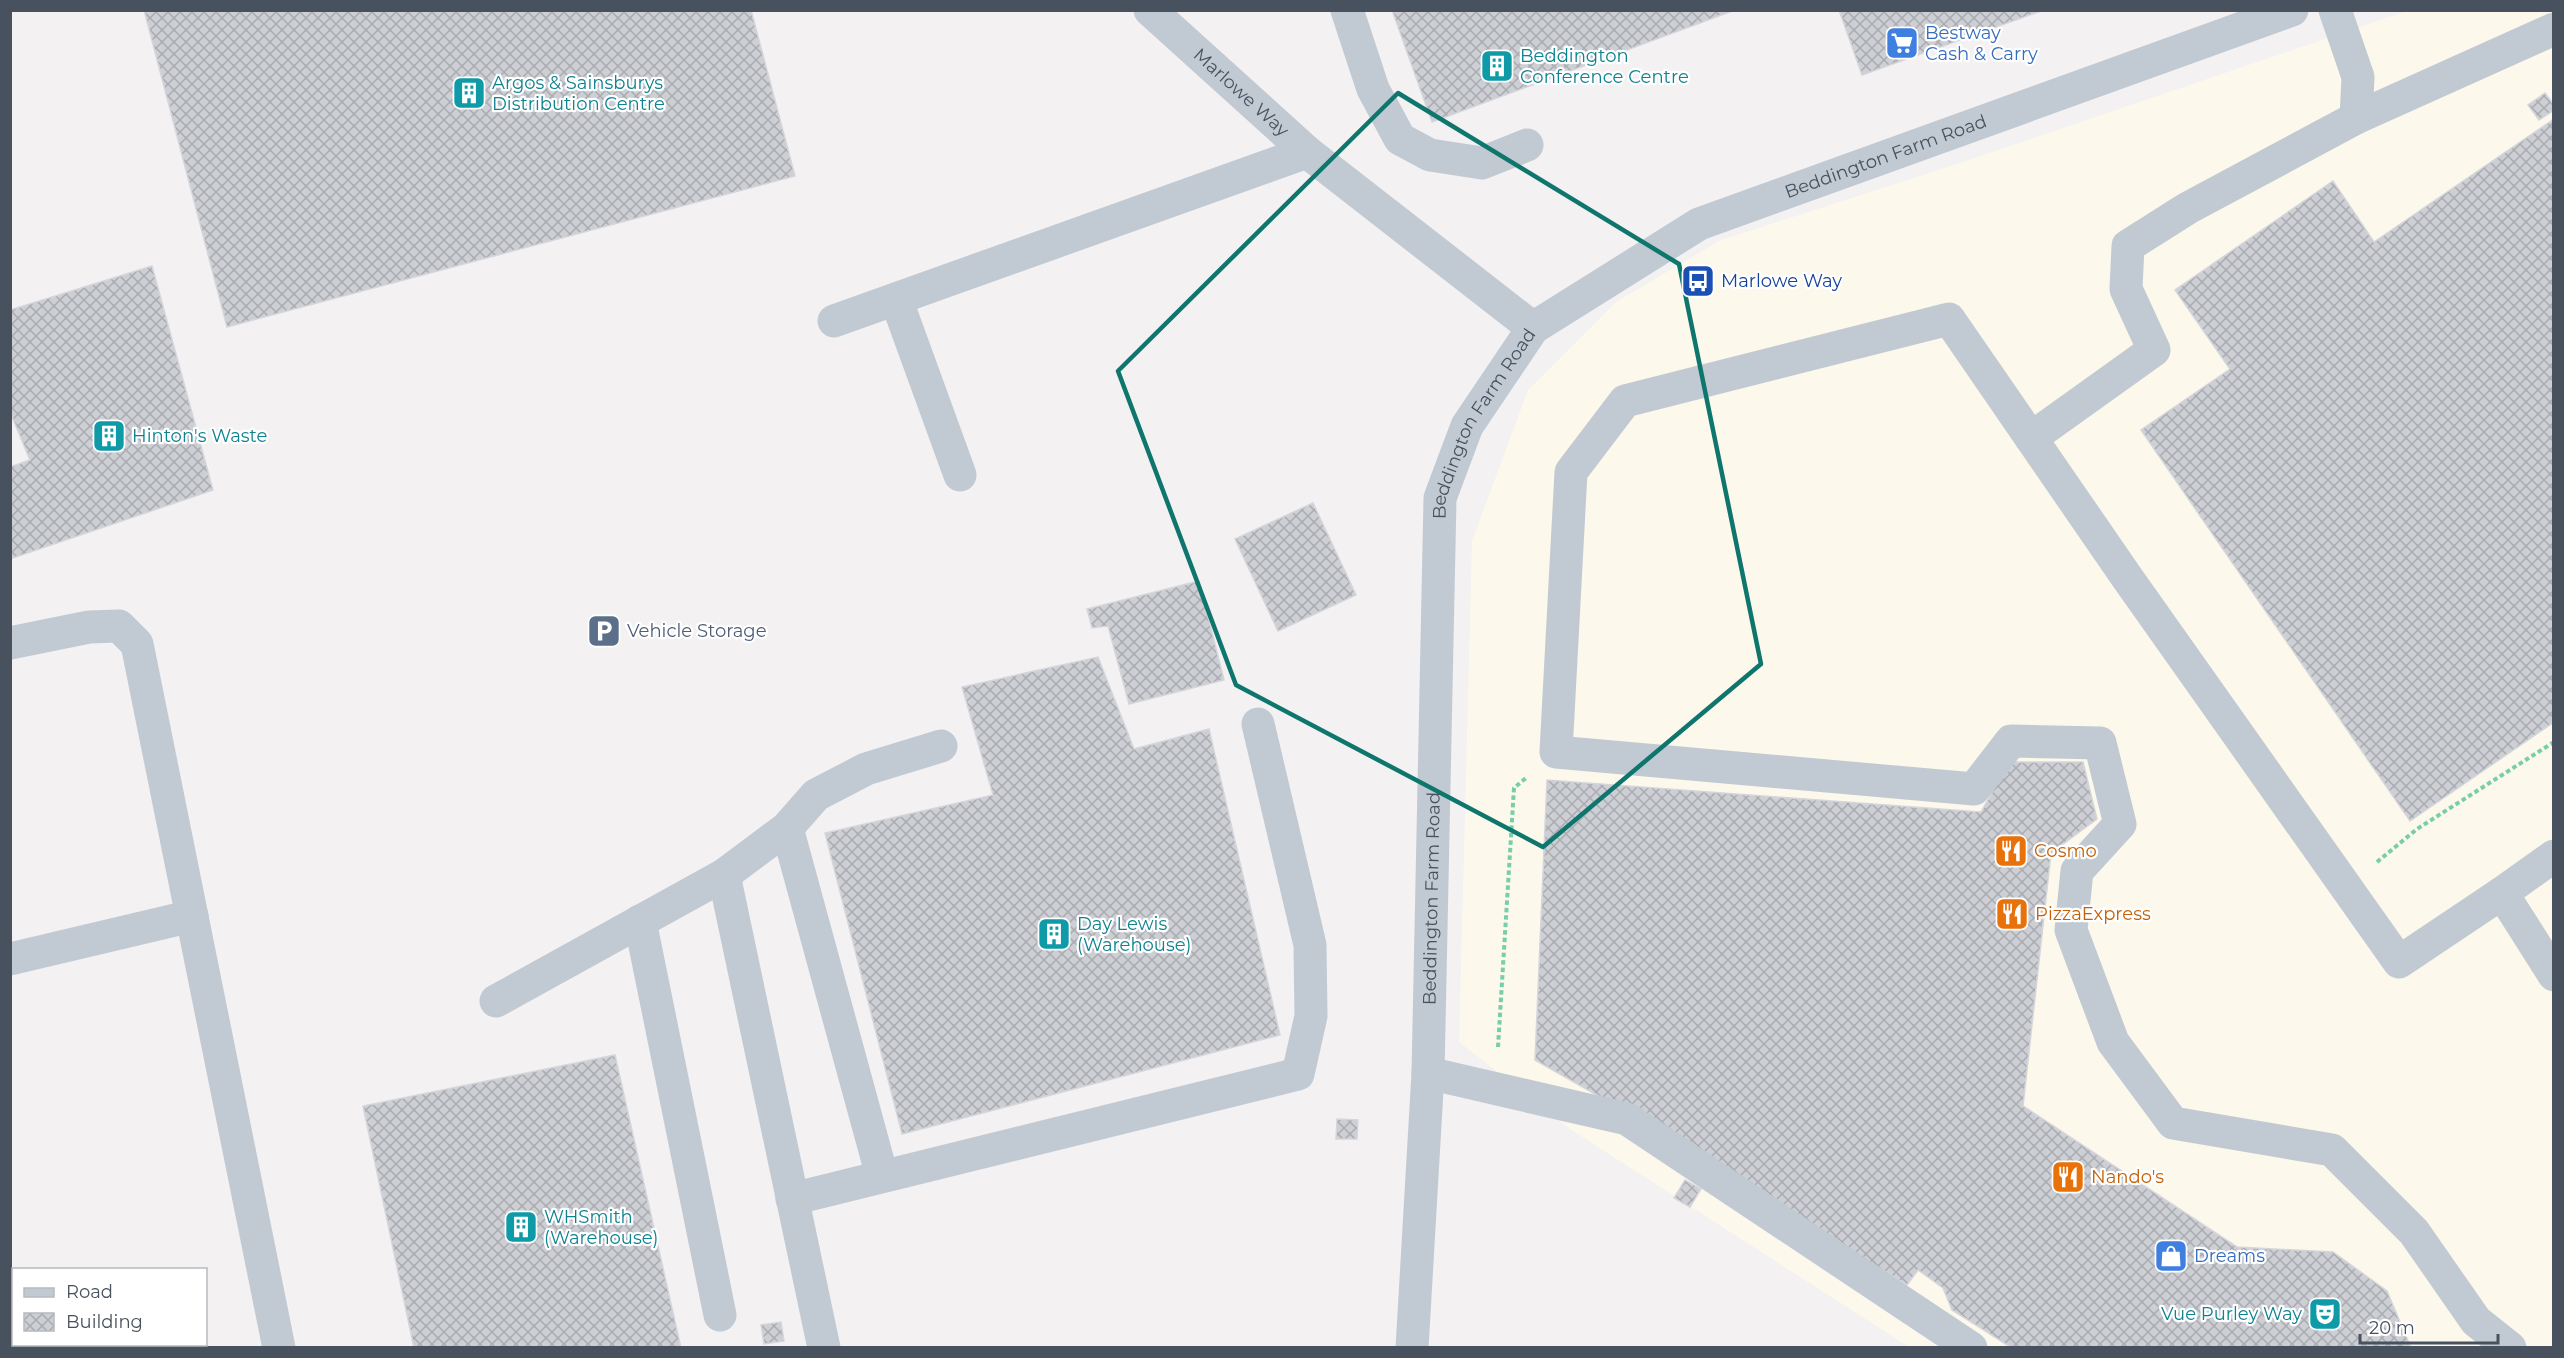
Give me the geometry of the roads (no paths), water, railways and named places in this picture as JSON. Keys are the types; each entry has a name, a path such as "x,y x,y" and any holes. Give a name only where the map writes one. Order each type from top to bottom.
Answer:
{"street":[{"name":"Marlowe Way","path":"1150,10 1307,152 1533,328"},
{"path":"1347,10 1372,89 1400,139 1430,155 1482,163 1527,145"},
{"name":"Beddington Farm Road","path":"1412,1347 1428,1073 1440,498 1467,426 1533,328 1699,225 2292,10"},
{"path":"2335,10 2358,77 2356,118"},
{"path":"2031,438 2154,350 2126,289 2128,246 2188,208 2356,118 2553,28"},
{"path":"834,321 1307,152"},
{"path":"896,299 960,475"},
{"path":"2510,1347 2476,1321 2414,1232 2332,1150 2173,1123 2113,1042 2071,930 2077,871 2120,824 2100,743 2011,741 1974,789 1556,753 1571,472 1625,401 1949,319 2399,962 2553,856"},
{"path":"10,643 89,627 118,626 137,644 279,1347"},
{"path":"792,1199 1298,1074 1311,1016 1310,945 1258,724"},
{"path":"496,1001 724,874 787,828 816,795 866,769 941,746"},
{"path":"787,828 882,1176"},
{"path":"724,874 824,1347"},
{"path":"2502,893 2553,975"},
{"path":"10,959 192,916"},
{"path":"640,921 720,1315"},
{"path":"1428,1073 1627,1119 1971,1347"}],"place":[{"name":"Bestway Cash & Carry","path":"1902,43"},
{"name":"Beddington Conference Centre","path":"1497,66"},
{"name":"Argos & Sainsburys Distribution Centre","path":"469,93"},
{"name":"Marlowe Way","path":"1698,281"},
{"name":"Hinton's Waste","path":"109,436"},
{"name":"Vehicle Storage","path":"604,631"},
{"name":"Cosmo","path":"2011,851"},
{"name":"PizzaExpress","path":"2012,914"},
{"name":"Day Lewis (Warehouse)","path":"1054,934"},
{"name":"Nando's","path":"2068,1177"},
{"name":"WHSmith (Warehouse)","path":"521,1227"},
{"name":"Dreams","path":"2171,1256"},
{"name":"Vue Purley Way","path":"2325,1314"}]}
